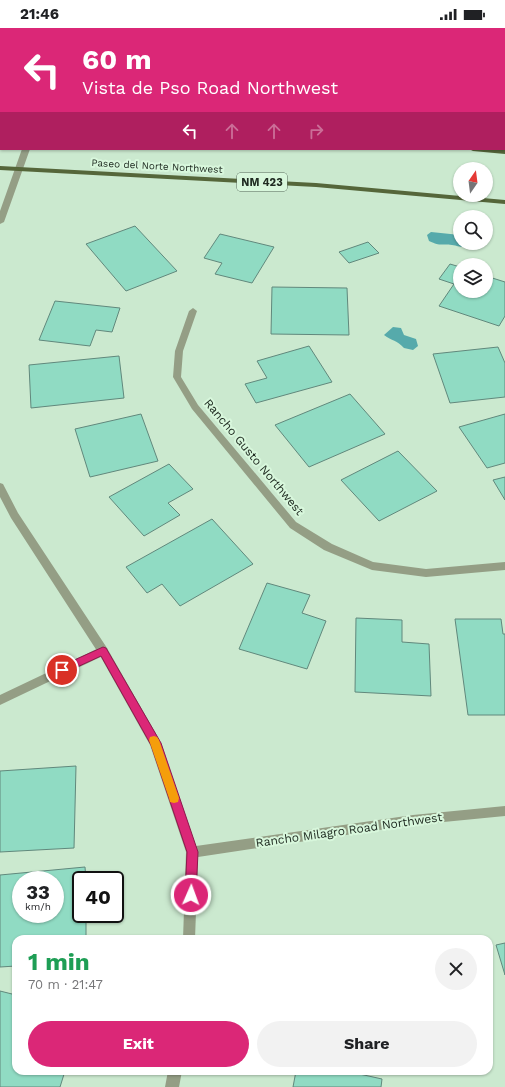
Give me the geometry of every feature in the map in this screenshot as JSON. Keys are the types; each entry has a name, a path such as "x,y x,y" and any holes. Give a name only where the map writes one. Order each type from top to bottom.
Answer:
{"main road":[{"path":"484,150 505,152"},
{"name":"Paseo del Norte Northwest","path":"0,168 300,184 505,202"}],"street":[{"path":"0,222 26,150"},
{"name":"Rancho Gusto Northwest","path":"193,311 179,351 177,377 195,407 293,525 328,547 372,566 426,573 505,566"},
{"path":"0,487 14,515 103,651 155,743 192,852 189,935"},
{"path":"0,700 103,651"},
{"name":"Rancho Milagro Road Northwest","path":"192,852 413,820 505,811"},
{"path":"172,1087 174,1075"}],"water":[{"path":"431,232 453,234 453,245 437,244 429,241 427,235"},
{"path":"393,327 401,328 404,335 416,339 418,346 413,350 404,348 399,343 384,335"}],"building":[{"path":"135,226 177,271 126,291 86,244"},
{"path":"220,234 274,247 252,283 215,274 222,263 204,258"},
{"path":"368,242 379,253 349,263 339,252"},
{"path":"450,264 453,265 453,284 439,279"},
{"path":"493,278 505,282 505,316 499,326 439,306 453,285 453,298 493,298"},
{"path":"272,287 347,288 349,335 271,334"},
{"path":"55,301 120,308 112,332 96,330 90,346 39,340"},
{"path":"309,346 332,382 256,403 245,384 267,378 257,361"},
{"path":"498,347 505,363 505,397 450,403 433,354"},
{"path":"119,356 124,398 31,408 29,365"},
{"path":"350,394 385,434 309,467 275,425"},
{"path":"141,414 158,461 90,477 75,429"},
{"path":"505,414 505,463 487,468 459,427"},
{"path":"398,451 437,491 379,521 341,480"},
{"path":"169,464 193,489 168,503 180,515 144,536 109,497"},
{"path":"505,477 505,500 493,480"},
{"path":"212,519 253,564 180,606 162,584 147,593 126,567"},
{"path":"267,583 310,595 302,613 326,621 307,669 239,649"},
{"path":"356,618 402,620 402,642 429,644 431,696 355,692"},
{"path":"455,619 501,619 503,634 505,634 505,715 468,715"},
{"path":"76,766 74,848 0,852 0,771"},
{"path":"85,867 85,871 72,871 72,923 86,923 86,935 12,935 12,966 0,967 0,875 12,874 12,923 64,923 64,871 42,871"},
{"path":"505,943 505,975 496,945"},
{"path":"0,991 12,994 12,1075 64,1075 60,1087 0,1087"},
{"path":"295,1075 364,1075 382,1079 381,1087 293,1087"}],"slow traffic":[{"path":"154,740 174,798"}],"route":[{"path":"62,670 103,651 118,677 155,743 192,852 191,895"}]}
